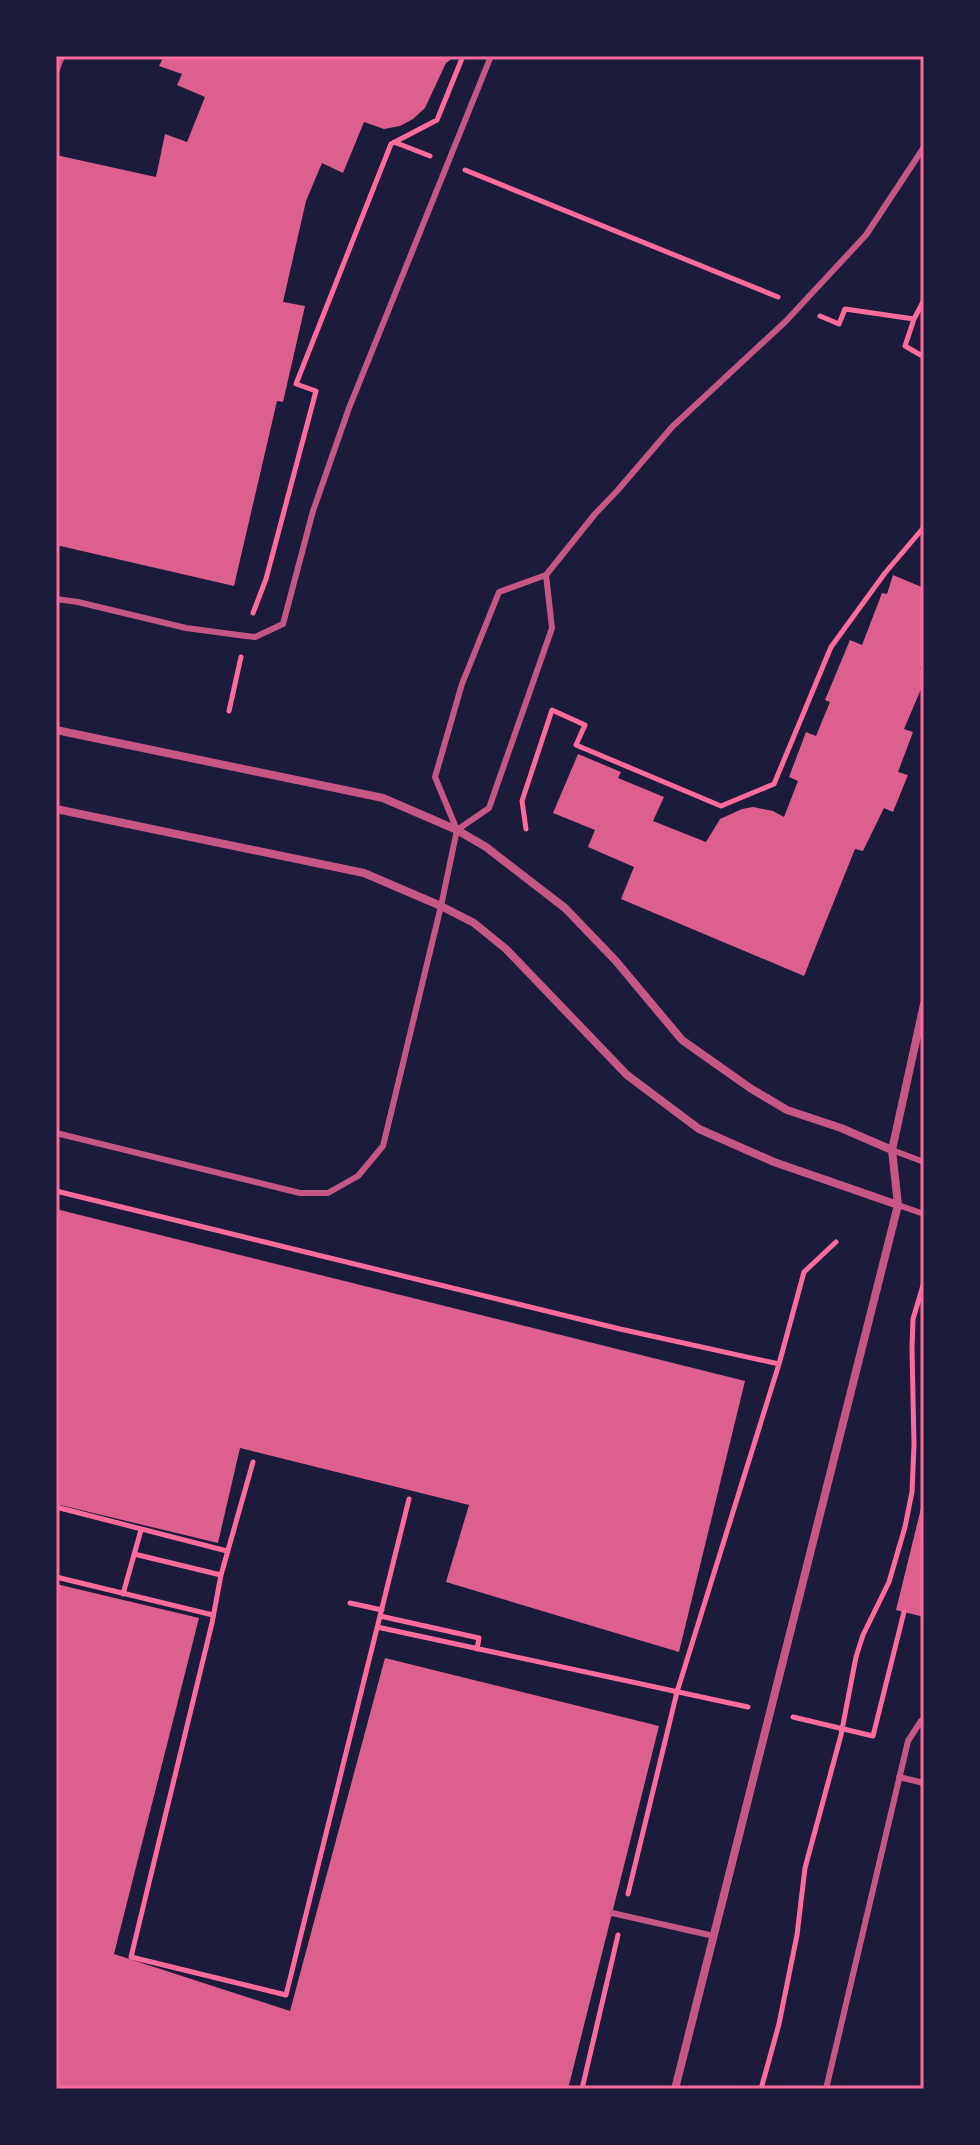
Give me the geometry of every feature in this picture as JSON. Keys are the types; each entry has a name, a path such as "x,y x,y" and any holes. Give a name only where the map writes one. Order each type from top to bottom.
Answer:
{"street":[{"path":"56,730 383,798 457,830 486,847 565,908 615,960 682,1040 787,1110 841,1128 892,1150"},
{"path":"56,809 364,873 441,906 474,923 506,949 627,1075 699,1129 774,1162 898,1205"},
{"path":"675,2089 898,1205 892,1150 924,1004"}],"lane":[{"path":"56,72 62,56"},
{"path":"56,599 186,628 255,637 283,624 313,511 349,408 491,56"},
{"path":"56,1133 300,1193 328,1193 358,1176 383,1146 457,830 435,777 462,684 499,592 546,575 672,427 771,336 866,235 924,147"},
{"path":"457,830 489,808 552,628 546,575"},
{"path":"892,1150 924,1162"},
{"path":"898,1205 924,1214"},
{"path":"826,2089 908,1741 924,1721"},
{"path":"899,1777 924,1783"},
{"path":"612,1913 714,1936"}],"path":[{"path":"229,711 246,636 266,579 316,391 296,384 391,144 437,120 463,56"},
{"path":"394,141 839,324 845,309 914,319"},
{"path":"924,300 905,346 924,357"},
{"path":"526,829 522,801 552,710 585,725 576,745 721,806 774,784 831,647 885,573 924,527"},
{"path":"56,1191 620,1329 779,1364"},
{"path":"582,2089 677,1692 779,1364 804,1272 836,1242"},
{"path":"761,2089 779,2024 797,1935 805,1868 842,1728 856,1657 863,1635 889,1582 905,1527 912,1492 913,1319 924,1282"},
{"path":"253,1462 221,1575 131,1957 286,1995 409,1499"},
{"path":"56,1507 227,1551"},
{"path":"123,1594 141,1530"},
{"path":"134,1554 221,1575"},
{"path":"56,1577 213,1615"},
{"path":"350,1603 479,1638 477,1649"},
{"path":"377,1627 873,1736 904,1612"}],"building":[{"path":"164,56 456,56 446,63 425,108 413,119 384,129 364,122 343,173 322,163 306,201 283,302 305,306 283,402 277,401 234,586 56,545 56,155 156,177 165,134 187,142 205,97 177,85 182,74 159,66"},
{"path":"893,575 924,588 924,660 920,669 924,670 924,682 904,729 913,732 898,772 908,775 893,812 884,808 863,851 855,849 804,976 621,899 634,867 588,847 595,830 553,813 578,754 621,772 618,778 664,797 653,821 706,842 720,819 742,809 753,807 784,817 798,781 789,777 806,732 816,736 830,702 825,700 850,640 862,645 882,593 887,594"},
{"path":"56,1209 745,1381 679,1652 446,1582 469,1505 240,1448 218,1543 56,1504"},
{"path":"924,1501 924,1617 896,1610"},
{"path":"56,1584 199,1618 114,1954 290,2011 385,1658 659,1726 568,2089 56,2089"}]}
